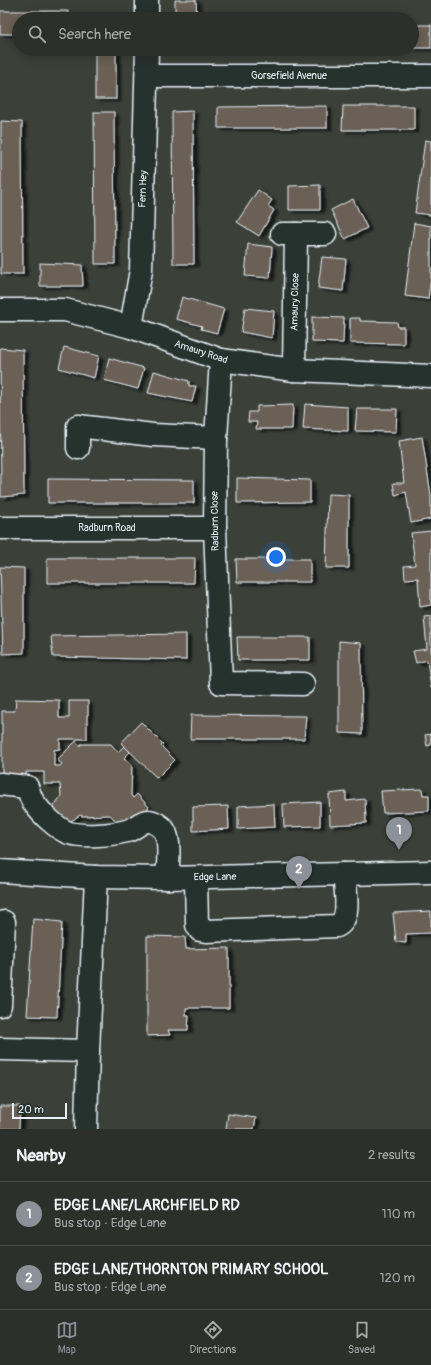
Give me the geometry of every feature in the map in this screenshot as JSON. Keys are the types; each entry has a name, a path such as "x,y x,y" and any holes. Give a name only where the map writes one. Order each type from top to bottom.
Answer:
{"street":[{"path":"147,0 147,12"},
{"name":"Fern Hey","path":"131,327 141,270 147,56"},
{"name":"Gorsefield Avenue","path":"147,76 431,76"},
{"name":"Amaury Close","path":"294,370 289,234 325,234"},
{"name":"Amaury Road","path":"0,310 65,310 131,327 221,360 294,370 431,376"},
{"name":"Radburn Close","path":"221,360 216,438 214,528 221,683 303,684"},
{"path":"78,448 78,426 153,435 216,438"},
{"name":"Radburn Road","path":"0,528 214,528"},
{"path":"0,784 26,787 33,802 55,824 68,833 118,833 129,831 148,821 156,823 164,830 168,840 168,878"},
{"name":"Edge Lane","path":"0,871 96,878 196,878 431,872"},
{"path":"196,878 197,925 200,930 206,931 337,926 342,922 346,914 344,874"},
{"path":"86,1129 96,878"},
{"path":"0,1005 2,935"},
{"path":"0,1050 88,1051"}],"building":[{"path":"175,0 196,0 197,12 175,12"},
{"path":"0,11 68,11 12,12 12,34 0,34"},
{"path":"419,25 431,25 431,48 419,48"},
{"path":"95,56 116,56 116,99 95,99"},
{"path":"327,106 327,128 218,128 218,107"},
{"path":"343,106 414,106 414,130 342,130"},
{"path":"193,111 194,264 173,264 172,112"},
{"path":"94,112 114,112 115,264 95,264"},
{"path":"1,121 22,122 23,274 1,274"},
{"path":"425,140 431,141 431,215 415,213"},
{"path":"320,185 320,210 289,210 289,186"},
{"path":"258,190 272,200 268,206 274,210 259,236 237,222"},
{"path":"353,199 367,228 345,239 331,210"},
{"path":"414,223 431,226 431,277 428,299 405,296"},
{"path":"248,244 272,247 270,278 245,276"},
{"path":"322,257 346,259 343,291 318,288"},
{"path":"40,263 82,265 83,286 40,286"},
{"path":"182,297 224,309 217,333 201,329 202,326 176,319"},
{"path":"245,308 274,311 272,338 241,332"},
{"path":"312,317 344,318 343,343 312,342"},
{"path":"350,318 360,318 360,321 397,322 398,327 404,327 404,344 350,343"},
{"path":"64,347 99,356 94,378 59,368"},
{"path":"0,348 23,350 24,495 1,497"},
{"path":"109,358 144,368 138,389 104,380"},
{"path":"154,371 189,381 189,386 196,386 192,402 148,393"},
{"path":"305,404 348,407 348,431 303,429"},
{"path":"293,405 292,429 256,429 257,422 248,422 249,412 257,412 257,406"},
{"path":"357,409 397,409 396,432 355,431"},
{"path":"422,437 431,495 431,519 411,523 406,492 395,495 393,483 404,483 399,441"},
{"path":"237,478 310,480 310,502 237,503"},
{"path":"48,479 194,480 194,503 48,503"},
{"path":"328,494 349,495 349,568 326,568"},
{"path":"431,531 431,605 420,607 418,578 405,579 404,566 415,565 411,533"},
{"path":"47,558 195,558 194,583 47,583"},
{"path":"236,559 310,559 310,582 237,582"},
{"path":"0,567 24,568 24,653 3,654"},
{"path":"431,616 431,688 427,660 416,663 413,651 427,649 424,617"},
{"path":"186,634 186,660 53,657 51,636"},
{"path":"237,637 310,637 310,660 238,660"},
{"path":"339,641 361,643 362,734 339,733"},
{"path":"16,699 59,700 59,718 69,718 69,701 88,701 87,739 60,739 60,749 54,750 54,766 60,766 62,764 57,760 76,741 80,746 81,744 111,744 118,752 124,746 130,752 124,758 132,765 131,795 133,798 137,794 149,807 125,830 110,815 80,815 64,826 50,812 61,796 60,784 44,784 44,772 26,772 26,784 2,784 2,711 15,711"},
{"path":"191,715 306,716 304,739 190,739"},
{"path":"141,722 163,744 161,746 175,760 157,778 121,743"},
{"path":"431,734 431,745 427,746 425,735"},
{"path":"422,789 423,795 429,795 429,811 383,813 381,791"},
{"path":"346,792 346,801 365,799 366,823 330,825 329,794"},
{"path":"320,802 320,826 284,827 283,804"},
{"path":"274,804 275,827 238,829 238,806"},
{"path":"228,806 229,829 193,831 193,807"},
{"path":"431,911 431,933 406,934 406,943 396,942 393,913"},
{"path":"33,919 62,922 57,1017 27,1016"},
{"path":"147,936 185,937 186,949 229,948 229,1008 186,1008 186,1015 189,1015 188,1030 168,1030 170,1035 147,1036"},
{"path":"0,1106 20,1106 19,1129 0,1129"},
{"path":"228,1114 256,1118 254,1129 226,1129"}],"place":[{"name":"EDGE LANE/LARCHFIELD RD","path":"399,850"},
{"name":"EDGE LANE/THORNTON PRIMARY SCHOOL","path":"299,889"}]}
